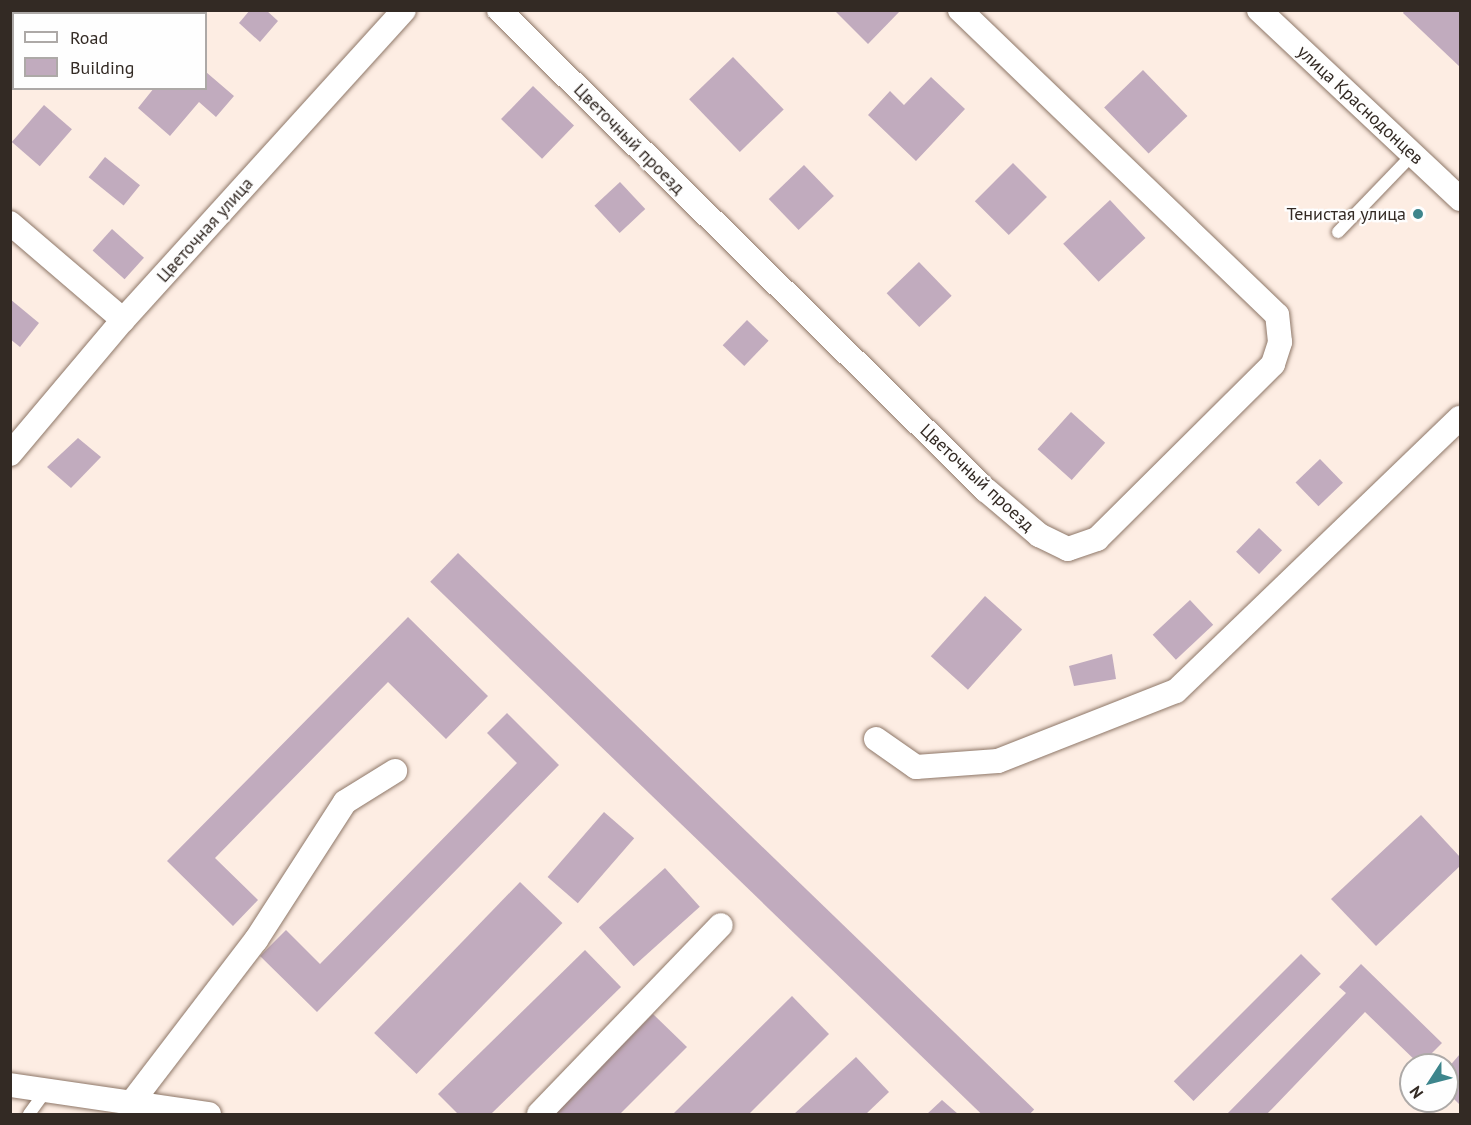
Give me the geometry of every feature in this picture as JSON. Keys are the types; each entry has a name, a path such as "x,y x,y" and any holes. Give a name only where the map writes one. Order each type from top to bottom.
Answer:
{"street":[{"name":"Цветочная улица","path":"10,454 123,320 404,10"},
{"name":"Цветочный проезд","path":"499,10 986,490 1039,535 1068,549 1097,539 1274,364 1280,342 1277,315 960,10"},
{"name":"улица Краснодонцев","path":"1259,10 1461,200"},
{"path":"10,223 123,320"},
{"path":"876,739 916,766 998,760 1176,691 1461,418"},
{"path":"132,1102 256,940 345,802 395,771"},
{"path":"538,1114 722,925"},
{"path":"10,1085 44,1093 132,1102 209,1114"}],"lane":[{"path":"1338,232 1412,155"},
{"path":"29,1114 44,1093"}],"building":[{"path":"73,10 120,10 95,12 72,12"},
{"path":"250,10 266,10 278,21 260,42 239,23"},
{"path":"834,10 901,10 868,44"},
{"path":"1405,10 1460,10 1460,67 1403,13"},
{"path":"733,57 784,110 740,152 689,99"},
{"path":"1143,70 1187,116 1149,154 1104,108"},
{"path":"207,73 234,96 216,117 199,102 170,136 138,108 152,90 207,90"},
{"path":"931,77 965,109 916,161 868,115 890,91 904,105"},
{"path":"533,86 574,126 542,159 501,119"},
{"path":"44,105 72,129 40,166 12,142"},
{"path":"105,157 140,185 124,206 89,177"},
{"path":"1013,163 1047,197 1009,235 975,201"},
{"path":"804,165 834,196 799,230 769,199"},
{"path":"620,182 645,209 620,233 594,206"},
{"path":"1110,200 1145,238 1099,282 1063,244"},
{"path":"112,229 144,258 125,279 93,251"},
{"path":"919,262 952,296 919,327 887,293"},
{"path":"10,299 39,323 20,347 10,339"},
{"path":"747,320 769,341 744,366 723,345"},
{"path":"1071,412 1105,443 1072,480 1038,449"},
{"path":"78,438 101,457 71,488 47,467"},
{"path":"1320,459 1343,483 1318,506 1296,483"},
{"path":"1259,528 1282,550 1259,574 1236,552"},
{"path":"458,553 1034,1109 1030,1114 981,1114 430,582"},
{"path":"985,596 1022,629 968,690 931,656"},
{"path":"1190,600 1213,625 1176,660 1153,635"},
{"path":"408,617 488,696 446,739 388,682 215,858 258,900 233,926 167,861"},
{"path":"1112,654 1116,679 1074,686 1069,666"},
{"path":"507,713 559,765 317,1012 260,956 286,930 320,964 517,763 487,733"},
{"path":"604,812 634,838 578,903 548,877"},
{"path":"1421,815 1460,857 1460,866 1376,946 1331,899"},
{"path":"665,868 700,907 634,966 599,928"},
{"path":"520,882 562,923 417,1074 374,1033"},
{"path":"585,950 621,987 491,1114 458,1114 438,1094"},
{"path":"1301,954 1321,974 1194,1101 1174,1081"},
{"path":"1361,964 1442,1043 1432,1053 1408,1053 1365,1012 1267,1114 1227,1114 1346,993 1339,987"},
{"path":"792,996 829,1034 749,1114 673,1114"},
{"path":"653,1014 687,1047 620,1114 554,1114"},
{"path":"1460,1054 1460,1105 1459,1104"},
{"path":"856,1057 889,1092 866,1114 794,1114"},
{"path":"942,1100 958,1114 927,1114"}],"place":[{"name":"Тенистая улица","path":"1418,214"}]}
